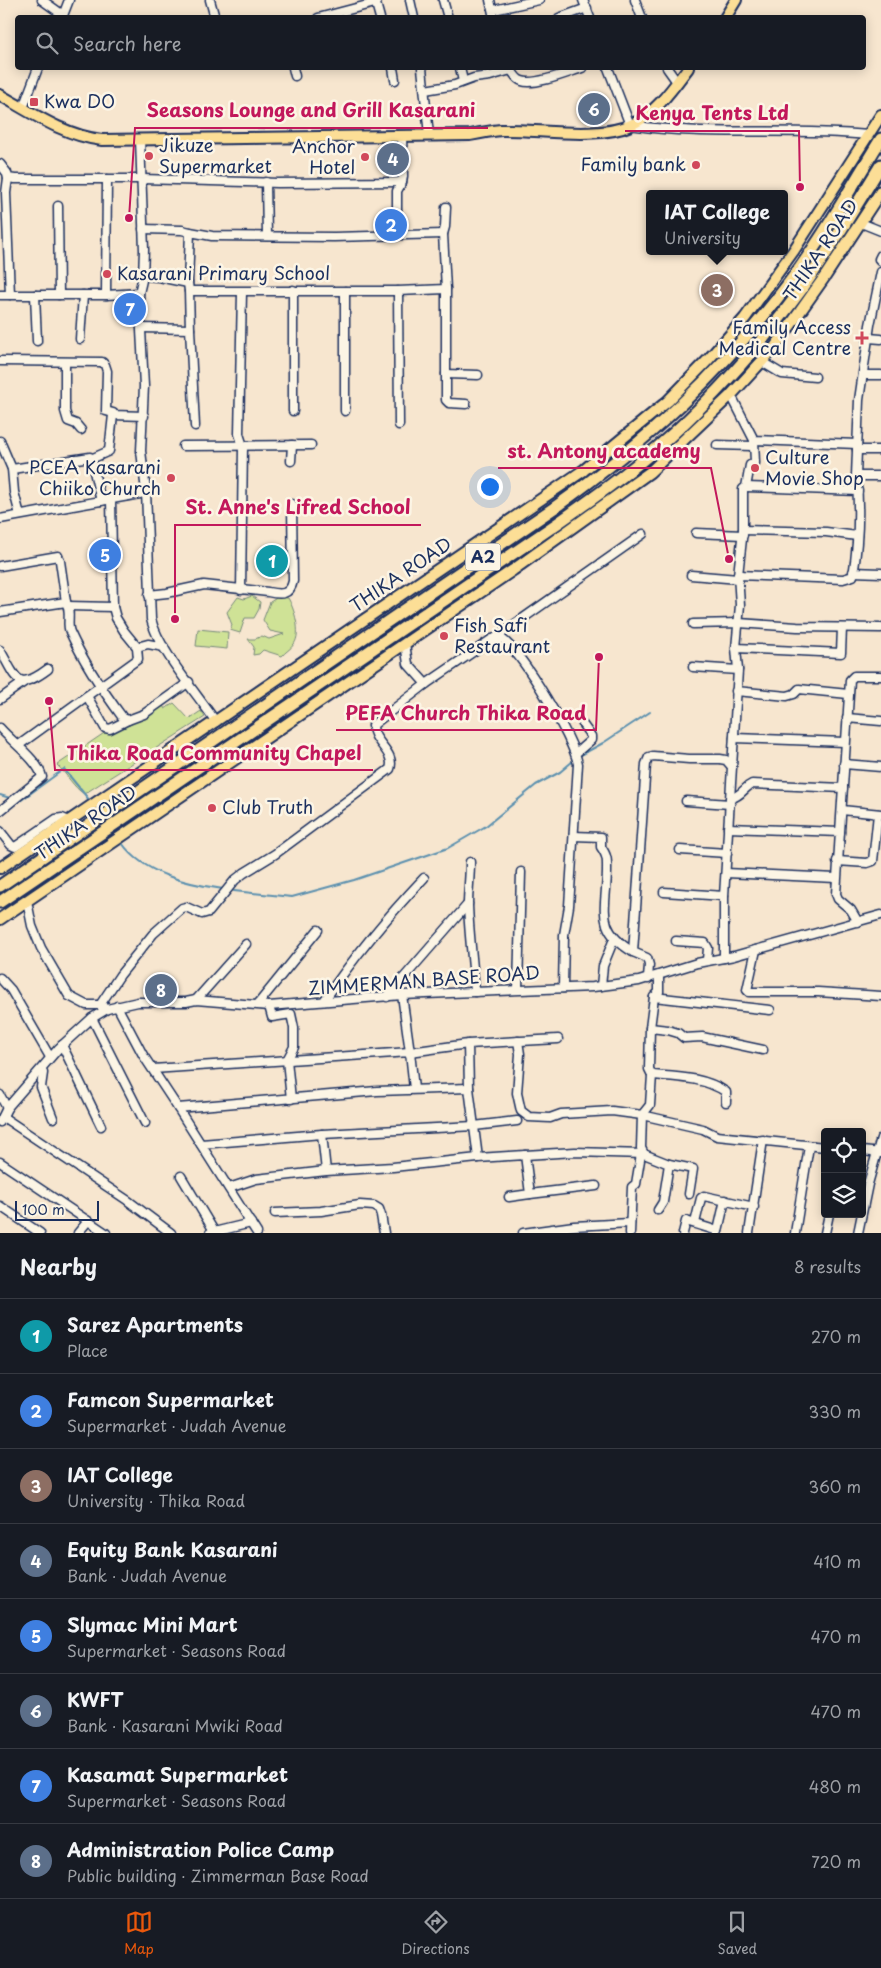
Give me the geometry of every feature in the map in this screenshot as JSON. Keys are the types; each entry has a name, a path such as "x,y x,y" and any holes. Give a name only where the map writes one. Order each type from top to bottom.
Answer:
{"highway":[{"name":"THIKA ROAD","path":"0,886 554,508 644,440 698,390 763,317 806,259 881,139"},
{"name":"THIKA ROAD","path":"0,902 558,523 658,448 705,403 772,327 813,272 881,165"}],"main road":[{"path":"727,15 736,0"},
{"path":"0,95 54,125 91,139 470,135 499,130 586,133 630,125 644,116 686,70"},
{"name":"THIKA ROAD","path":"0,868 584,470 668,401 745,318 794,250 881,115"},
{"name":"THIKA ROAD","path":"0,919 583,521 650,472 732,396 762,362 792,325 861,224 881,191"}],"street":[{"path":"42,0 61,15"},
{"path":"62,15 69,0"},
{"path":"210,0 214,15"},
{"path":"410,0 413,15"},
{"path":"443,0 447,15"},
{"path":"490,0 494,14 539,0"},
{"path":"583,0 589,15"},
{"path":"635,0 641,15"},
{"path":"332,15 375,1 379,15"},
{"path":"567,15 587,8"},
{"path":"24,108 37,70"},
{"path":"294,70 295,76"},
{"path":"393,70 394,80"},
{"path":"422,70 429,135"},
{"path":"460,70 463,81"},
{"path":"424,90 455,85 463,81 507,70"},
{"path":"512,70 517,78 523,82 532,82 575,70"},
{"path":"609,70 630,125 695,131 842,132 868,135"},
{"path":"668,70 677,82"},
{"path":"397,236 397,191 402,182 402,135"},
{"path":"140,139 143,276 140,293 144,416 142,450 146,491 149,595 153,626 164,647 216,722"},
{"path":"0,164 7,173 8,178 6,193 10,295"},
{"path":"8,178 278,183 402,182"},
{"path":"106,179 106,295"},
{"path":"266,182 267,236"},
{"path":"58,206 59,295"},
{"path":"446,207 443,234 446,288 447,402 466,404"},
{"path":"861,224 881,231"},
{"path":"142,229 182,230 212,236 397,236 443,234"},
{"path":"190,232 190,329 195,426"},
{"path":"881,256 879,259 881,262"},
{"path":"691,575 842,578 853,576 857,536 858,491 856,476 859,400 881,272"},
{"path":"143,276 159,277 189,287 242,292 293,290 398,291 446,288"},
{"path":"293,290 293,411"},
{"path":"345,410 346,290"},
{"path":"398,291 399,425"},
{"path":"241,590 243,446 239,434 242,292"},
{"path":"0,295 106,295 140,293"},
{"path":"35,295 37,341"},
{"path":"80,339 83,295"},
{"path":"142,328 190,329"},
{"path":"869,338 881,339"},
{"path":"0,361 104,363 106,366 107,388 106,411 113,413 114,416 144,416"},
{"path":"65,362 65,411 68,421 76,424 80,430"},
{"path":"762,362 782,374 815,377"},
{"path":"446,374 478,375"},
{"path":"864,375 881,375"},
{"path":"724,958 724,896 738,670 736,648 739,623 738,577 743,532 742,497 750,465 755,463 754,440 732,396"},
{"path":"12,469 90,457 91,459 110,452 114,416"},
{"path":"754,440 881,450"},
{"path":"0,441 12,469 14,492 20,515"},
{"path":"292,445 292,462"},
{"path":"185,449 311,445"},
{"path":"717,446 752,446 754,449"},
{"path":"91,459 101,501"},
{"path":"856,476 881,476"},
{"path":"746,487 858,491"},
{"path":"0,519 111,500 146,491"},
{"path":"19,745 47,722 134,663 138,654 137,647 116,618 113,606 111,500"},
{"path":"149,595 204,585 278,594 287,592 291,588 293,581 292,504"},
{"path":"696,532 826,532 857,536"},
{"path":"171,1233 127,1200 1,1119 7,1108 50,1058 103,1007 120,975 153,934 182,908 186,907 202,914 209,912 235,880 244,872 275,854 390,769 390,757 374,735 372,725 426,684 496,638 643,534"},
{"path":"0,566 58,556 70,619 70,631 99,686 123,718 128,720"},
{"path":"854,572 881,573"},
{"path":"0,612 67,604 113,606"},
{"path":"693,624 739,623 797,627 881,628"},
{"path":"736,648 841,652 842,628"},
{"path":"496,638 505,641 529,673 560,722 576,752 578,764 569,906 564,935 563,988"},
{"path":"405,643 408,664 426,684"},
{"path":"137,647 148,644 164,647"},
{"path":"0,650 10,669 17,678 24,682"},
{"path":"693,667 738,670"},
{"path":"0,699 24,682 32,681 48,669"},
{"path":"858,922 851,910 838,899 836,894 848,694 850,680 854,676 881,676"},
{"path":"86,696 105,728 110,729 144,714 189,682"},
{"path":"736,692 787,696 794,694 799,689 848,694"},
{"path":"847,718 881,721"},
{"path":"576,752 591,740 591,736 583,725"},
{"path":"0,728 19,745 42,777 0,811"},
{"path":"734,738 845,742"},
{"path":"633,952 647,760 649,757 657,755 689,759 720,759 726,760 732,767"},
{"path":"844,764 881,767"},
{"path":"686,801 730,802 740,796 752,784 843,788"},
{"path":"838,861 866,863 873,861 880,814 842,810"},
{"path":"0,831 11,845 15,847 56,819 62,818 69,821"},
{"path":"728,828 840,832"},
{"path":"574,836 601,837 601,846 606,852 607,863 605,923 614,939 633,952 647,958 649,965 648,978"},
{"path":"680,850 727,853"},
{"path":"470,862 468,904 475,992"},
{"path":"518,989 521,872"},
{"path":"726,872 836,878"},
{"path":"324,1001 392,914 424,878"},
{"path":"664,892 724,896"},
{"name":"ZIMMERMAN BASE ROAD","path":"27,900 32,926 41,948 70,996 86,1006 103,1007 138,1002 186,1002 196,1000 269,1006 402,995 601,986 659,976 708,960 756,950 881,915"},
{"path":"387,997 468,904"},
{"path":"258,1004 318,930"},
{"path":"601,986 603,966 614,939"},
{"path":"676,941 705,943 708,948 708,960"},
{"path":"196,1000 246,944"},
{"path":"756,950 747,989 749,992 818,992 881,996"},
{"path":"630,1233 632,1187 636,1184 643,1154 641,1148 642,1115 650,1105 652,1075 650,1069 650,1028 654,997 659,992 659,976"},
{"path":"0,978 11,990 50,1058"},
{"path":"402,995 414,1089"},
{"path":"654,997 770,1010"},
{"path":"116,1006 143,1055 257,1233"},
{"path":"269,1006 272,1017 291,1014 294,1028 294,1047 287,1060 291,1099"},
{"path":"92,1018 145,1124"},
{"path":"650,1028 668,1030 678,1033 684,1038 702,1038 763,1050"},
{"path":"153,1069 410,1052 468,1044 558,1039"},
{"path":"518,1041 520,1054 517,1093 521,1111 529,1118 550,1118 561,1114 612,1111 642,1115 703,1129 712,1135 821,1147"},
{"path":"468,1044 469,1088 478,1158"},
{"path":"62,1046 101,1126"},
{"path":"42,1069 41,1087 53,1118"},
{"path":"652,1075 676,1076 704,1082 726,1092 726,1102"},
{"path":"178,1108 414,1089 469,1088"},
{"path":"0,1095 7,1108"},
{"path":"201,1144 322,1134 474,1126 517,1121"},
{"path":"322,1134 326,1171"},
{"path":"858,1233 868,1184 879,1153 881,1138"},
{"path":"749,1233 763,1140"},
{"path":"795,1233 810,1146"},
{"path":"866,1151 879,1153"},
{"path":"229,1188 256,1179 326,1171 575,1152 643,1154 669,1164 693,1169 690,1194"},
{"path":"526,1155 530,1194"},
{"path":"0,1162 106,1233"},
{"path":"658,1210 663,1202 669,1164"},
{"path":"181,1176 212,1232 251,1223"},
{"path":"509,1197 596,1186"},
{"path":"695,1223 701,1198 709,1197 754,1207"},
{"path":"683,1233 686,1221 717,1232 725,1200"},
{"path":"275,1214 321,1211 360,1205 374,1206 379,1209 384,1233"},
{"path":"0,1206 40,1233"},
{"path":"825,1233 828,1218"},
{"path":"78,1233 88,1220"},
{"path":"523,1233 630,1223"},
{"path":"606,1224 606,1233"}],"green space":[{"path":"252,596 260,602 259,609 254,618 245,618 240,633 230,630 232,625 227,612 238,597 244,599"},
{"path":"278,597 288,598 295,614 297,634 293,646 282,656 263,650 259,654 253,655 254,647 248,639 262,636 269,639 284,634 270,631 263,620 270,602"},
{"path":"198,629 228,632 227,649 196,646"},
{"path":"174,703 189,719 201,711 205,717 84,794 57,765 119,723 162,704 165,709"}],"waterway":[{"path":"581,755 650,712"},
{"path":"234,891 292,897 354,880 448,848 486,826 536,785 560,772 573,761"},
{"path":"20,801 64,769 90,801"},
{"path":"0,795 10,798"},
{"path":"122,843 142,863 167,876 223,889"}],"place":[{"name":"Kwa DO","path":"34,102"},
{"name":"KWFT","path":"594,109"},
{"name":"Jikuze Supermarket","path":"149,156"},
{"name":"Anchor Hotel","path":"365,157"},
{"name":"Equity Bank Kasarani","path":"393,159"},
{"name":"Family bank","path":"696,165"},
{"name":"Kenya Tents Ltd","path":"800,187"},
{"name":"Seasons Lounge and Grill Kasarani","path":"129,218"},
{"name":"Famcon Supermarket","path":"391,225"},
{"name":"Kasarani Primary School","path":"107,274"},
{"name":"IAT College","path":"717,290"},
{"name":"Kasamat Supermarket","path":"130,309"},
{"name":"Family Access Medical Centre","path":"862,338"},
{"name":"Culture Movie Shop","path":"755,468"},
{"name":"PCEA Kasarani Chiiko Church","path":"171,478"},
{"name":"Slymac Mini Mart","path":"105,555"},
{"name":"st. Antony academy","path":"729,559"},
{"name":"Sarez Apartments","path":"272,561"},
{"name":"St. Anne's Lifred School","path":"175,619"},
{"name":"Fish Safi Restaurant","path":"444,636"},
{"name":"PEFA Church Thika Road","path":"599,657"},
{"name":"Thika Road Community Chapel","path":"49,701"},
{"name":"Club Truth","path":"212,808"},
{"name":"Administration Police Camp","path":"161,990"}]}
